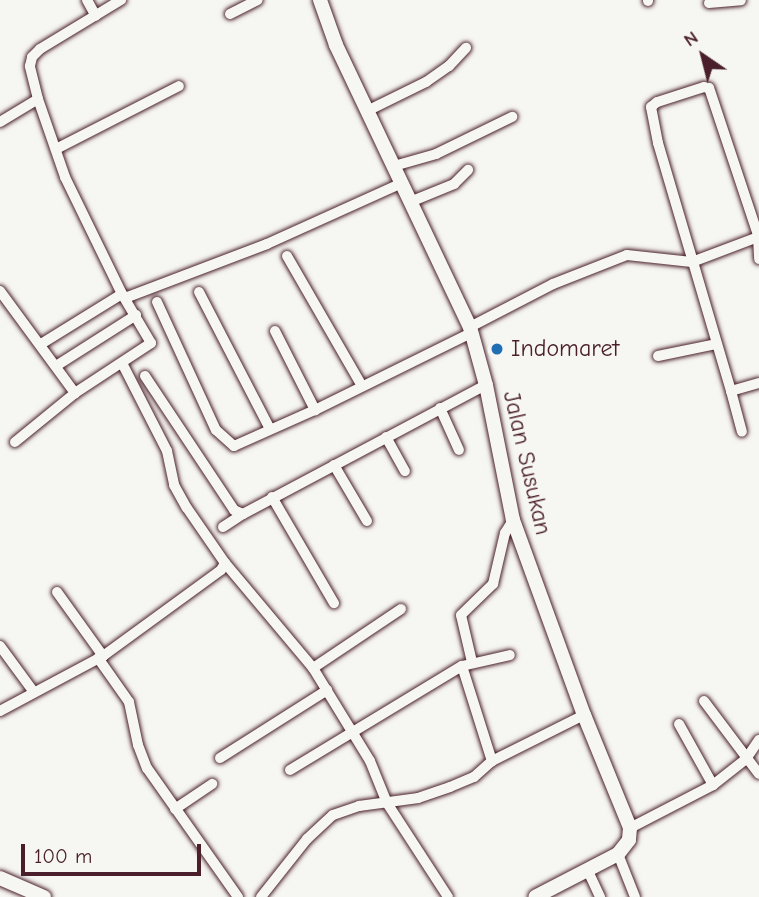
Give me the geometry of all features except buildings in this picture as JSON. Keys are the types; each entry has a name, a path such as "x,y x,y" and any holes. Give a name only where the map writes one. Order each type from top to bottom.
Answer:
{"street":[{"path":"87,0 96,16"},
{"path":"15,442 75,393 151,343 124,296 65,177 38,99 30,66 40,49 121,0"},
{"path":"229,14 258,0"},
{"name":"Jalan Susukan","path":"320,0 336,46 369,110 471,330 486,385 513,520 584,715 630,828"},
{"path":"709,3 741,0"},
{"path":"369,110 426,82 449,66 466,48"},
{"path":"56,149 179,86"},
{"path":"742,432 658,143 651,107 657,102 704,87 709,88 758,238 759,259"},
{"path":"0,122 38,99"},
{"path":"394,166 436,154 512,117"},
{"path":"410,202 454,184 468,170"},
{"path":"41,344 124,296 267,244 402,183"},
{"path":"157,302 216,430 234,446 315,410 471,330 553,284 627,255 692,262 758,238"},
{"path":"287,256 362,386"},
{"path":"0,291 75,393"},
{"path":"199,292 270,429"},
{"path":"56,366 136,315"},
{"path":"275,331 315,410"},
{"path":"658,356 716,344"},
{"path":"122,363 167,451 174,485 225,563 313,668 354,731 387,803 448,897"},
{"path":"145,376 234,510 243,514"},
{"path":"731,391 759,383"},
{"path":"223,527 272,497 486,385"},
{"path":"440,408 459,450"},
{"path":"387,437 405,471"},
{"path":"334,465 367,520"},
{"path":"272,497 334,603"},
{"path":"492,761 467,664 461,615 493,584 505,533 513,520"},
{"path":"0,711 100,657 221,570 225,563"},
{"path":"57,592 129,702 146,768 238,897"},
{"path":"313,668 401,609"},
{"path":"0,646 33,691"},
{"path":"290,770 467,664 510,655"},
{"path":"220,758 327,690"},
{"path":"704,701 759,774"},
{"path":"261,897 299,848 326,820 359,806 387,803 450,787 474,777 492,761 584,715"},
{"path":"679,724 713,785"},
{"path":"535,897 618,854 629,840 630,828 713,785 746,759 759,740"},
{"path":"175,809 212,784"},
{"path":"618,854 635,897"},
{"path":"588,871 600,897"},
{"path":"0,878 44,897"}],"place":[{"name":"Indomaret","path":"497,349"}]}
